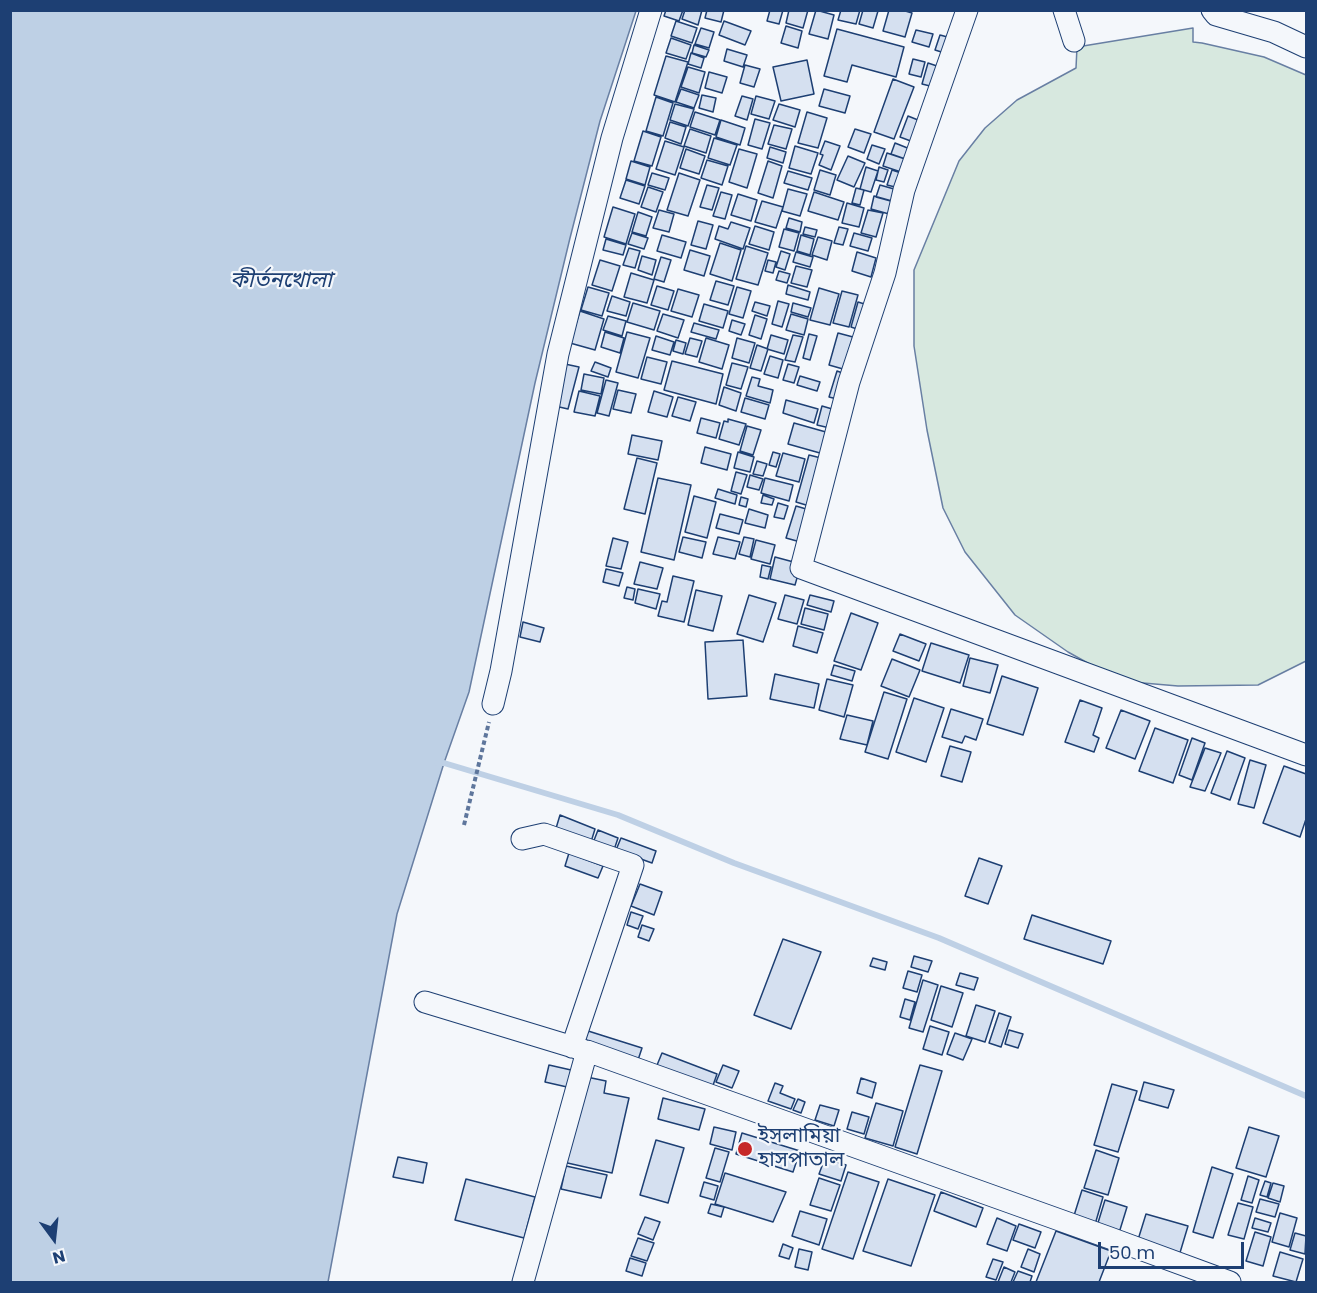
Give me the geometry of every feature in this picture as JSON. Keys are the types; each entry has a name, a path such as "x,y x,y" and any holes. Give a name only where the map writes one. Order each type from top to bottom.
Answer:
{"street":[{"path":"493,704 501,671 558,354 612,138 651,10"},
{"path":"968,10 904,190 885,273 849,382 801,568 1306,755"},
{"path":"1064,10 1074,40"},
{"path":"1212,10 1215,15 1274,32 1306,47"},
{"path":"522,840 544,834 633,865 579,1049 523,1282"},
{"path":"425,1002 579,1049 1230,1282"}],"path":[{"path":"464,825 493,704"}],"shaded area":[{"path":"1193,28 1193,42 1264,57 1306,75 1306,661 1258,685 1178,686 1120,681 1068,652 1015,615 965,552 943,508 927,430 914,346 914,270 959,161 985,128 1017,100 1076,68 1077,47"}],"water":[{"name":"কীর্তনখোলা","path":"10,11 636,11 600,121 570,238 535,383 469,692 444,763 397,914 328,1282 11,1282"}],"building":[{"path":"666,10 683,10 679,21 664,16"},
{"path":"685,10 702,10 698,25 682,19"},
{"path":"707,10 724,10 721,22 705,18"},
{"path":"770,10 783,10 779,24 767,21"},
{"path":"789,10 808,10 803,28 786,23"},
{"path":"816,10 834,15 828,39 809,34"},
{"path":"841,10 860,10 856,24 838,20"},
{"path":"863,10 878,11 873,28 859,24"},
{"path":"889,10 912,13 905,37 883,31"},
{"path":"676,21 697,28 692,43 671,36"},
{"path":"724,21 751,31 745,45 719,35"},
{"path":"786,26 802,31 798,48 781,43"},
{"path":"701,28 714,32 709,48 695,44"},
{"path":"837,29 904,47 896,77 852,65 847,82 824,76"},
{"path":"916,30 933,34 929,47 912,42"},
{"path":"940,35 955,39 951,55 935,50"},
{"path":"671,38 691,45 686,59 666,53"},
{"path":"694,45 709,50 706,57 692,53"},
{"path":"727,49 747,55 743,67 724,61"},
{"path":"691,53 704,58 701,68 688,64"},
{"path":"666,56 688,62 675,102 654,95"},
{"path":"913,59 925,62 921,77 909,74"},
{"path":"807,60 814,94 781,101 773,67"},
{"path":"928,63 940,67 934,87 922,84"},
{"path":"745,65 760,69 754,87 740,83"},
{"path":"688,67 705,72 699,93 681,87"},
{"path":"709,72 727,77 722,93 705,88"},
{"path":"893,79 914,87 894,139 874,132"},
{"path":"681,89 699,95 694,108 676,102"},
{"path":"824,89 850,96 845,113 819,106"},
{"path":"702,95 716,98 713,112 699,108"},
{"path":"742,96 753,99 747,120 735,116"},
{"path":"756,96 775,101 769,119 751,114"},
{"path":"656,97 673,103 663,136 646,131"},
{"path":"675,104 694,109 688,126 670,120"},
{"path":"779,104 800,110 795,127 773,120"},
{"path":"695,112 720,120 715,135 690,127"},
{"path":"807,112 827,118 818,148 798,143"},
{"path":"908,116 923,122 916,143 900,137"},
{"path":"755,119 770,123 762,149 748,145"},
{"path":"721,120 745,128 740,145 716,137"},
{"path":"670,122 686,127 681,144 665,138"},
{"path":"774,125 792,129 786,149 768,144"},
{"path":"690,129 711,136 706,153 684,146"},
{"path":"855,129 871,134 864,153 848,147"},
{"path":"643,131 661,137 652,166 634,161"},
{"path":"714,138 737,145 730,165 708,158"},
{"path":"665,141 684,147 675,175 656,169"},
{"path":"825,141 840,146 831,170 819,165"},
{"path":"895,143 915,151 911,161 891,154"},
{"path":"872,145 885,149 879,164 867,159"},
{"path":"795,146 818,153 811,174 789,168"},
{"path":"770,147 786,152 783,163 767,158"},
{"path":"686,149 705,156 699,174 680,168"},
{"path":"739,149 757,154 747,188 729,182"},
{"path":"887,153 911,161 907,174 883,166"},
{"path":"848,156 865,163 854,187 837,180"},
{"path":"707,160 728,166 722,185 701,178"},
{"path":"631,161 650,167 645,185 626,179"},
{"path":"768,161 782,166 773,198 758,193"},
{"path":"866,167 878,171 871,192 860,189"},
{"path":"879,167 888,170 884,182 876,180"},
{"path":"820,170 836,175 830,195 814,190"},
{"path":"892,170 907,175 903,189 887,185"},
{"path":"788,171 812,178 808,190 784,183"},
{"path":"652,173 669,178 665,190 648,185"},
{"path":"679,173 700,180 688,216 667,210"},
{"path":"626,180 645,186 639,204 620,198"},
{"path":"707,185 719,188 712,210 700,207"},
{"path":"880,185 901,191 898,203 876,197"},
{"path":"648,187 663,192 656,212 641,207"},
{"path":"856,188 864,190 860,205 852,203"},
{"path":"788,189 807,194 800,216 782,211"},
{"path":"721,192 732,195 725,219 713,216"},
{"path":"814,192 844,202 838,220 808,211"},
{"path":"738,194 757,200 751,221 731,215"},
{"path":"874,196 892,201 889,214 871,209"},
{"path":"762,201 783,207 776,228 755,222"},
{"path":"847,203 864,208 859,227 842,223"},
{"path":"613,207 635,214 626,244 604,237"},
{"path":"659,210 674,214 669,232 653,228"},
{"path":"868,210 883,213 876,237 861,233"},
{"path":"638,212 652,217 646,236 632,232"},
{"path":"789,218 802,222 800,232 786,228"},
{"path":"698,221 713,225 706,249 691,245"},
{"path":"731,222 750,228 743,249 715,239 719,226 728,229"},
{"path":"755,226 774,232 769,250 749,244"},
{"path":"805,227 817,230 815,237 803,234"},
{"path":"839,227 848,229 843,245 834,243"},
{"path":"784,229 799,233 794,251 779,247"},
{"path":"632,233 648,238 644,249 628,244"},
{"path":"854,233 872,238 868,251 850,246"},
{"path":"662,235 686,242 681,258 657,251"},
{"path":"801,235 814,239 810,255 797,251"},
{"path":"818,237 832,241 827,260 812,255"},
{"path":"606,239 626,245 623,255 603,250"},
{"path":"720,243 741,250 732,281 710,274"},
{"path":"746,246 768,253 758,285 736,279"},
{"path":"629,248 640,251 635,268 623,265"},
{"path":"690,250 710,256 704,276 684,270"},
{"path":"781,251 790,254 785,270 776,267"},
{"path":"796,252 813,257 810,267 793,262"},
{"path":"857,252 876,258 871,277 852,271"},
{"path":"642,256 656,260 652,275 638,270"},
{"path":"661,257 671,260 664,282 654,279"},
{"path":"600,260 620,266 612,291 592,285"},
{"path":"768,260 776,262 773,273 765,271"},
{"path":"796,266 812,270 807,287 791,283"},
{"path":"779,271 790,274 787,283 776,280"},
{"path":"631,273 654,280 647,303 624,297"},
{"path":"716,281 734,286 728,305 710,300"},
{"path":"788,285 810,292 808,300 786,294"},
{"path":"657,286 674,291 668,310 651,305"},
{"path":"588,287 609,293 602,316 581,310"},
{"path":"737,287 751,291 743,318 729,314"},
{"path":"819,288 839,294 830,325 810,320"},
{"path":"678,289 699,295 692,317 671,311"},
{"path":"842,291 858,295 849,327 833,323"},
{"path":"612,296 630,302 626,316 607,311"},
{"path":"778,301 789,304 782,327 772,324"},
{"path":"755,302 770,306 767,316 752,311"},
{"path":"858,302 871,306 863,331 851,327"},
{"path":"633,303 660,311 654,330 627,322"},
{"path":"793,303 811,308 808,317 791,312"},
{"path":"704,304 728,311 723,328 699,321"},
{"path":"580,311 604,319 595,350 570,343"},
{"path":"663,314 684,320 678,338 657,331"},
{"path":"791,314 808,319 804,335 786,330"},
{"path":"755,315 767,319 761,339 749,335"},
{"path":"608,316 626,321 622,336 603,330"},
{"path":"732,320 745,324 741,335 729,331"},
{"path":"694,323 719,330 716,339 691,332"},
{"path":"605,332 624,338 620,353 601,347"},
{"path":"627,332 650,338 638,378 616,372"},
{"path":"838,333 853,337 843,369 829,365"},
{"path":"809,334 817,336 810,360 803,358"},
{"path":"771,335 788,340 784,354 767,349"},
{"path":"793,335 803,337 795,362 785,360"},
{"path":"656,336 674,342 670,355 652,350"},
{"path":"690,338 702,341 697,357 685,354"},
{"path":"706,338 729,345 722,369 699,362"},
{"path":"737,338 755,343 749,363 732,358"},
{"path":"676,340 686,343 683,354 673,351"},
{"path":"757,345 768,349 761,371 750,368"},
{"path":"770,356 783,360 778,378 764,374"},
{"path":"647,357 667,362 661,384 641,379"},
{"path":"672,361 723,374 716,404 664,390"},
{"path":"595,362 611,368 608,377 591,371"},
{"path":"732,363 748,367 741,389 726,385"},
{"path":"565,364 579,367 568,409 555,406"},
{"path":"788,364 799,367 794,383 783,380"},
{"path":"837,371 848,375 841,400 829,397"},
{"path":"584,374 604,378 601,394 581,390"},
{"path":"800,376 820,382 817,391 797,385"},
{"path":"752,377 760,379 758,386 773,390 770,403 746,396"},
{"path":"606,380 618,383 609,416 597,413"},
{"path":"724,387 741,393 736,411 719,405"},
{"path":"618,390 636,394 631,413 613,409"},
{"path":"579,391 600,396 595,416 574,412"},
{"path":"654,391 673,397 667,417 648,412"},
{"path":"678,397 696,402 690,421 672,416"},
{"path":"745,398 769,405 765,419 741,412"},
{"path":"786,400 818,409 814,423 783,413"},
{"path":"822,406 839,411 834,429 817,425"},
{"path":"701,418 720,423 716,438 697,433"},
{"path":"728,419 746,424 739,445 719,439 724,421 728,422"},
{"path":"794,423 833,434 827,455 788,444"},
{"path":"747,426 761,430 753,455 740,451"},
{"path":"632,435 662,441 658,460 628,454"},
{"path":"705,447 731,454 727,470 701,463"},
{"path":"738,452 754,457 750,472 734,468"},
{"path":"773,452 780,454 776,467 769,465"},
{"path":"783,453 805,459 799,482 776,476"},
{"path":"809,455 829,460 816,508 796,502"},
{"path":"637,458 657,463 645,514 624,509"},
{"path":"757,461 767,464 763,476 753,474"},
{"path":"736,472 747,475 741,494 731,491"},
{"path":"750,475 763,479 759,490 747,487"},
{"path":"658,478 691,485 674,560 641,552"},
{"path":"765,478 793,485 789,501 761,493"},
{"path":"718,489 737,495 735,504 715,498"},
{"path":"763,495 774,499 772,505 761,503"},
{"path":"694,496 716,502 707,538 685,532"},
{"path":"741,497 748,499 746,507 739,505"},
{"path":"778,503 788,506 784,519 774,517"},
{"path":"796,506 813,511 804,543 786,538"},
{"path":"749,509 768,515 765,528 745,523"},
{"path":"720,514 743,520 739,534 716,528"},
{"path":"683,537 706,542 702,558 679,552"},
{"path":"718,537 740,542 735,559 713,554"},
{"path":"744,537 754,539 750,557 739,554"},
{"path":"613,538 628,542 621,569 606,566"},
{"path":"756,540 775,545 770,564 751,559"},
{"path":"775,557 801,564 795,585 770,579"},
{"path":"640,562 663,568 657,589 634,584"},
{"path":"762,565 771,567 768,579 760,577"},
{"path":"606,569 623,573 619,586 603,582"},
{"path":"673,576 694,581 684,622 658,616 662,601 667,602"},
{"path":"627,587 635,589 633,600 624,598"},
{"path":"638,589 660,594 656,609 635,603"},
{"path":"696,590 722,596 713,631 688,625"},
{"path":"749,595 776,603 763,642 737,634"},
{"path":"785,595 804,600 797,624 778,619"},
{"path":"810,595 834,601 831,612 807,605"},
{"path":"805,608 828,614 824,630 801,624"},
{"path":"851,613 878,623 861,670 834,661"},
{"path":"523,622 544,628 540,642 520,637"},
{"path":"798,626 823,633 817,653 793,646"},
{"path":"900,634 926,644 919,661 893,651"},
{"path":"743,640 747,696 708,699 705,642"},
{"path":"931,643 969,655 960,683 922,671"},
{"path":"970,658 998,665 990,693 963,686"},
{"path":"892,659 920,670 909,697 881,686"},
{"path":"834,665 855,671 852,681 831,675"},
{"path":"775,674 819,684 814,708 770,699"},
{"path":"1002,676 1038,688 1023,735 987,724"},
{"path":"827,679 853,685 844,717 819,710"},
{"path":"884,692 907,699 888,759 865,752"},
{"path":"914,698 944,708 926,762 896,752"},
{"path":"1080,700 1102,708 1093,735 1099,738 1094,752 1065,742"},
{"path":"951,709 983,719 976,740 965,736 962,743 942,737"},
{"path":"1121,710 1150,721 1135,759 1106,748"},
{"path":"847,715 873,721 867,745 840,739"},
{"path":"1155,728 1188,740 1173,783 1139,771"},
{"path":"1192,738 1205,743 1192,780 1179,775"},
{"path":"950,746 971,752 962,782 941,776"},
{"path":"1205,748 1221,753 1205,791 1190,787"},
{"path":"1227,751 1245,758 1230,800 1211,793"},
{"path":"1250,760 1266,765 1254,808 1238,804"},
{"path":"1284,766 1306,774 1306,819 1300,837 1263,823"},
{"path":"560,815 595,829 591,842 554,835"},
{"path":"598,830 618,838 614,850 593,843"},
{"path":"621,838 656,851 652,863 616,850"},
{"path":"569,853 603,866 598,878 565,866"},
{"path":"979,858 1002,866 988,904 965,896"},
{"path":"640,884 662,892 654,915 631,906"},
{"path":"631,912 643,916 638,929 627,925"},
{"path":"1032,915 1111,941 1103,964 1024,939"},
{"path":"642,925 654,929 649,941 638,937"},
{"path":"783,939 821,952 791,1029 754,1015"},
{"path":"914,956 932,961 928,972 911,967"},
{"path":"873,958 887,962 885,970 870,966"},
{"path":"908,971 922,975 917,992 903,988"},
{"path":"960,973 978,978 974,990 956,985"},
{"path":"923,980 938,985 923,1032 909,1028"},
{"path":"941,986 963,993 952,1027 931,1020"},
{"path":"905,999 915,1002 910,1020 900,1017"},
{"path":"976,1005 995,1011 985,1042 966,1036"},
{"path":"999,1013 1011,1017 1001,1047 989,1043"},
{"path":"930,1026 949,1032 942,1055 923,1049"},
{"path":"585,1030 642,1048 638,1060 581,1042"},
{"path":"1009,1030 1023,1034 1018,1048 1005,1044"},
{"path":"955,1033 972,1039 963,1060 947,1054"},
{"path":"662,1053 717,1074 711,1091 655,1070"},
{"path":"549,1065 571,1070 567,1087 545,1082"},
{"path":"723,1065 739,1071 732,1088 716,1082"},
{"path":"920,1065 942,1071 917,1154 895,1147"},
{"path":"582,1076 606,1081 604,1093 629,1098 612,1173 563,1162"},
{"path":"861,1078 876,1083 872,1098 857,1093"},
{"path":"1144,1082 1174,1090 1168,1108 1139,1100"},
{"path":"775,1083 783,1086 780,1093 795,1099 791,1109 768,1101"},
{"path":"1112,1084 1137,1091 1118,1152 1094,1145"},
{"path":"663,1098 705,1109 699,1130 658,1119"},
{"path":"798,1099 805,1102 801,1113 793,1110"},
{"path":"876,1103 903,1111 893,1146 865,1138"},
{"path":"820,1105 839,1110 834,1126 815,1120"},
{"path":"852,1112 869,1117 864,1134 847,1129"},
{"path":"714,1127 736,1132 732,1150 710,1144"},
{"path":"1249,1127 1279,1136 1266,1177 1236,1168"},
{"path":"742,1133 800,1151 793,1172 736,1154"},
{"path":"656,1140 684,1148 668,1203 640,1195"},
{"path":"715,1148 729,1152 720,1182 706,1178"},
{"path":"1096,1150 1119,1158 1108,1195 1084,1188"},
{"path":"398,1157 427,1163 423,1183 393,1177"},
{"path":"825,1158 846,1165 841,1181 819,1174"},
{"path":"566,1166 607,1175 601,1198 561,1189"},
{"path":"1212,1167 1233,1174 1213,1238 1193,1232"},
{"path":"848,1172 879,1182 853,1259 822,1249"},
{"path":"725,1173 786,1192 773,1222 715,1204"},
{"path":"1248,1176 1259,1180 1252,1203 1241,1200"},
{"path":"819,1178 840,1185 831,1211 810,1205"},
{"path":"466,1179 535,1197 524,1238 455,1220"},
{"path":"888,1179 935,1195 911,1266 863,1251"},
{"path":"1265,1181 1271,1183 1267,1197 1260,1195"},
{"path":"704,1182 718,1186 714,1200 700,1196"},
{"path":"1273,1183 1284,1186 1280,1202 1268,1198"},
{"path":"1082,1190 1103,1197 1094,1228 1072,1222"},
{"path":"941,1192 983,1208 976,1227 934,1211"},
{"path":"1260,1199 1279,1204 1275,1217 1256,1212"},
{"path":"1105,1200 1127,1207 1119,1233 1097,1226"},
{"path":"1238,1203 1253,1207 1244,1239 1228,1235"},
{"path":"711,1204 724,1207 721,1217 708,1213"},
{"path":"800,1211 827,1219 819,1245 792,1236"},
{"path":"1280,1213 1297,1218 1289,1247 1272,1242"},
{"path":"1146,1214 1188,1226 1179,1256 1137,1243"},
{"path":"645,1217 660,1222 653,1240 638,1234"},
{"path":"997,1218 1016,1226 1007,1251 987,1244"},
{"path":"1255,1218 1271,1223 1268,1232 1252,1228"},
{"path":"1019,1224 1041,1232 1035,1248 1013,1240"},
{"path":"1056,1231 1111,1251 1099,1282 1036,1282"},
{"path":"1255,1232 1271,1237 1263,1266 1246,1261"},
{"path":"1295,1233 1306,1236 1305,1254 1290,1250"},
{"path":"638,1238 654,1243 647,1261 631,1256"},
{"path":"783,1244 793,1248 789,1259 779,1256"},
{"path":"799,1249 812,1252 808,1270 795,1267"},
{"path":"1028,1249 1040,1254 1034,1272 1021,1267"},
{"path":"1280,1252 1303,1259 1296,1282 1273,1276"},
{"path":"630,1258 646,1263 642,1276 626,1271"},
{"path":"993,1259 1003,1262 996,1280 986,1277"},
{"path":"1004,1267 1015,1272 1011,1282 998,1282"},
{"path":"1018,1271 1032,1276 1030,1282 1013,1282"}],"waterway":[{"path":"437,763 444,763 618,815 734,863 939,938 1306,1096"}],"place":[{"name":"ইসলামিয়া হাসপাতাল","path":"745,1149"}]}
